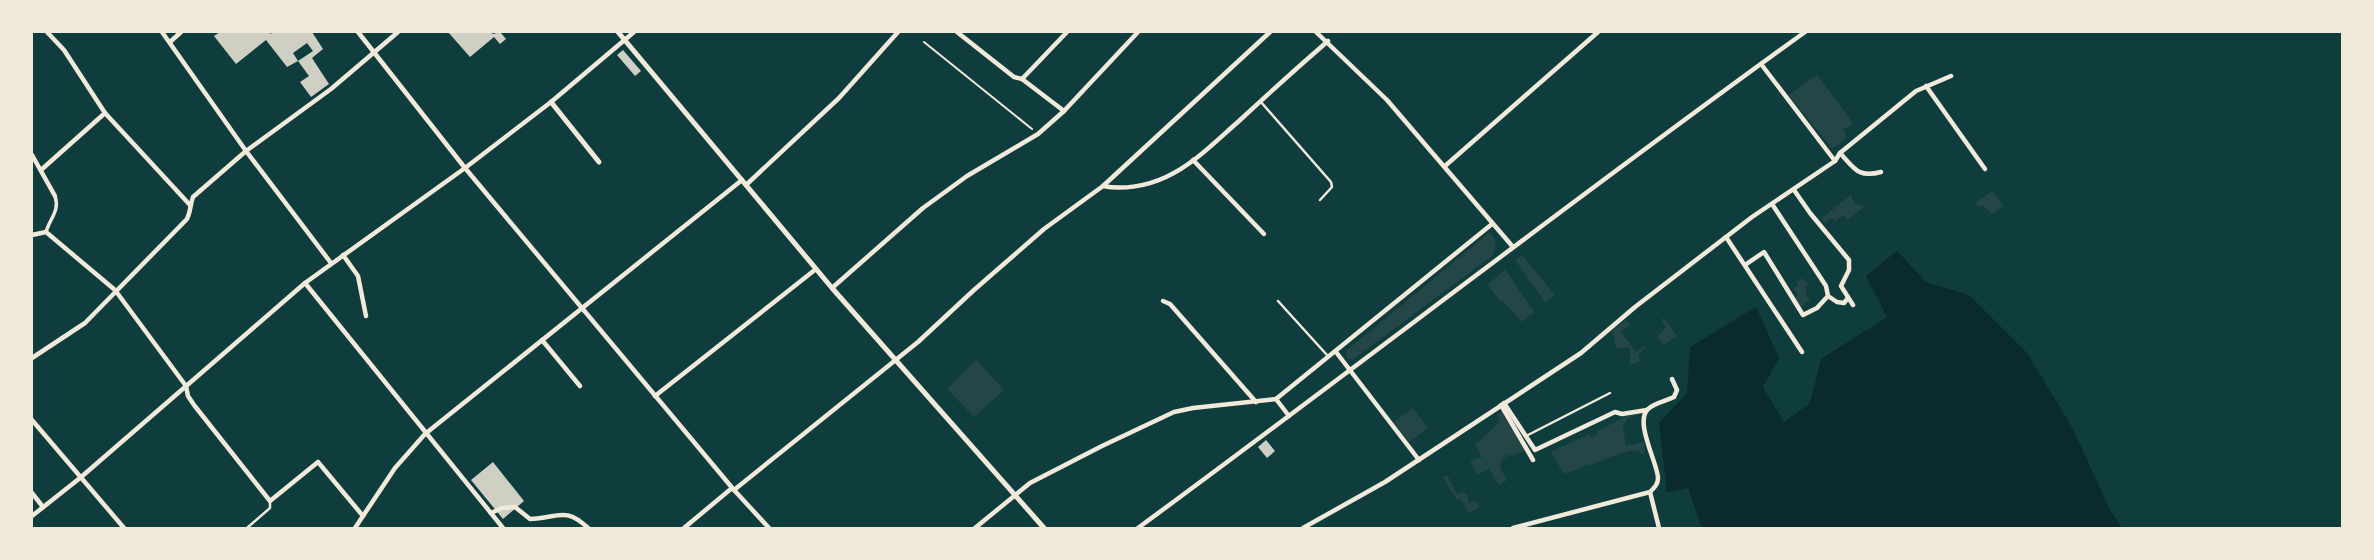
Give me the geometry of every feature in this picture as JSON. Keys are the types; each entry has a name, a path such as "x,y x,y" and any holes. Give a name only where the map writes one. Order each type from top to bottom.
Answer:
{"street":[{"path":"47,32 64,50 105,113 190,205"},
{"path":"162,32 246,151 331,263"},
{"path":"170,42 181,32"},
{"path":"358,32 465,168 733,489 769,528"},
{"path":"32,358 85,323 187,219 193,197 246,151 333,88 398,32"},
{"path":"618,32 832,288 1044,528"},
{"path":"32,516 80,478 304,283 465,168 551,102 634,32"},
{"path":"355,528 395,468 425,434 582,307 744,183 839,98 898,32"},
{"path":"957,32 1014,77 1022,79 1064,111"},
{"path":"1022,79 1067,32"},
{"path":"832,288 923,208 967,176 1038,134 1064,111 1138,32"},
{"path":"684,528 895,361 1044,229 1103,186 1270,32"},
{"path":"1316,32 1387,100 1513,247"},
{"path":"1445,166 1598,32"},
{"path":"1138,528 1805,32"},
{"path":"1103,186 1117,189 1153,183 1174,173 1194,160 1328,41"},
{"path":"1761,64 1835,161"},
{"path":"1303,528 1312,526 1385,482 1581,353 1726,237 1835,161 1840,153 1895,108 1926,86 1951,76"},
{"path":"1926,86 1985,169"},
{"path":"551,102 598,162"},
{"path":"41,170 105,113"},
{"path":"1840,153 1860,174 1881,172"},
{"path":"32,155 57,203 46,232"},
{"path":"1194,160 1264,234"},
{"path":"1794,190 1849,260 1849,270 1841,286 1853,305"},
{"path":"1772,204 1826,286 1828,296 1844,303 1848,298"},
{"path":"975,528 1030,483 1174,412 1276,399 1492,224"},
{"path":"32,234 46,232 115,290 186,386 188,396 270,501 318,462 363,516"},
{"path":"1726,237 1802,352"},
{"path":"1745,265 1764,253 1807,321"},
{"path":"343,255 358,276 366,316"},
{"path":"655,396 816,269"},
{"path":"304,283 503,528"},
{"path":"1803,315 1817,307 1828,296"},
{"path":"1163,301 1170,304 1257,402"},
{"path":"542,340 580,386"},
{"path":"1336,352 1419,460"},
{"path":"1502,404 1535,450 1615,412 1622,414 1647,410 1674,397 1677,390 1672,379"},
{"path":"1276,399 1289,416"},
{"path":"1502,404 1534,460"},
{"path":"1513,528 1650,492 1657,485 1658,475 1644,427 1647,410"},
{"path":"32,420 124,528"},
{"path":"1650,492 1659,528"},
{"path":"32,493 43,507"},
{"path":"491,513 502,508 515,507 530,519 565,515 576,517 588,528"}],"lane":[{"path":"1260,101 1331,182 1332,187 1320,200"},
{"path":"1278,300 1329,358"},
{"path":"1526,436 1610,393"},
{"path":"247,528 270,508 270,501"}],"path":[{"path":"923,42 1038,134"}],"shaded area":[{"path":"1817,75 1853,123 1843,130 1847,137 1832,149 1789,95"},
{"path":"1993,191 2003,206 1992,214 1983,205 1979,207 1975,203"},
{"path":"1851,195 1854,203 1864,207 1847,220 1843,215 1835,221 1832,218 1825,223 1821,219"},
{"path":"1489,233 1495,243 1492,256 1352,360 1347,358 1346,351"},
{"path":"1897,251 1926,282 1969,295 2027,353 2073,429 2110,510 2122,528 1702,528 1688,488 1667,492 1659,423 1687,393 1690,347 1756,307 1779,358 1763,387 1784,422 1810,403 1821,359 1887,317 1866,276"},
{"path":"1522,255 1555,295 1545,302 1515,260"},
{"path":"1505,269 1534,312 1522,322 1488,285"},
{"path":"1803,278 1808,285 1805,292 1810,300 1800,307 1794,298 1798,295 1794,288"},
{"path":"1664,318 1677,336 1663,345 1657,337 1666,327 1661,320"},
{"path":"1626,320 1630,325 1621,332 1636,352 1646,347 1638,355 1640,361 1630,365 1630,347 1616,348 1613,330"},
{"path":"976,360 1004,390 974,417 947,389"},
{"path":"1413,408 1428,428 1409,442 1394,422"},
{"path":"1502,412 1525,451 1511,456 1509,454 1501,461 1500,468 1507,480 1499,485 1489,468 1478,475 1470,461 1482,457 1475,445 1500,422 1497,415"},
{"path":"1636,415 1627,418 1623,426 1626,446 1644,442 1645,453 1641,454 1638,450 1626,452 1588,466 1586,463 1585,466 1564,474 1551,452 1589,434 1591,438 1598,434 1597,431 1627,416"},
{"path":"1447,475 1457,494 1467,494 1469,503 1475,500 1479,507 1469,513 1460,498 1457,500 1443,477"}],"building":[{"path":"220,32 312,32 323,49 312,58 329,84 311,97 300,82 309,76 298,61 287,67 266,40 236,64 214,36","holes":["307,43 313,51 298,61 293,53"]},
{"path":"448,32 500,32 506,39 500,44 494,37 470,57"},
{"path":"623,50 641,71 635,76 617,55"},
{"path":"1266,440 1275,451 1267,458 1258,447"},
{"path":"493,462 524,501 503,519 471,480"}]}
